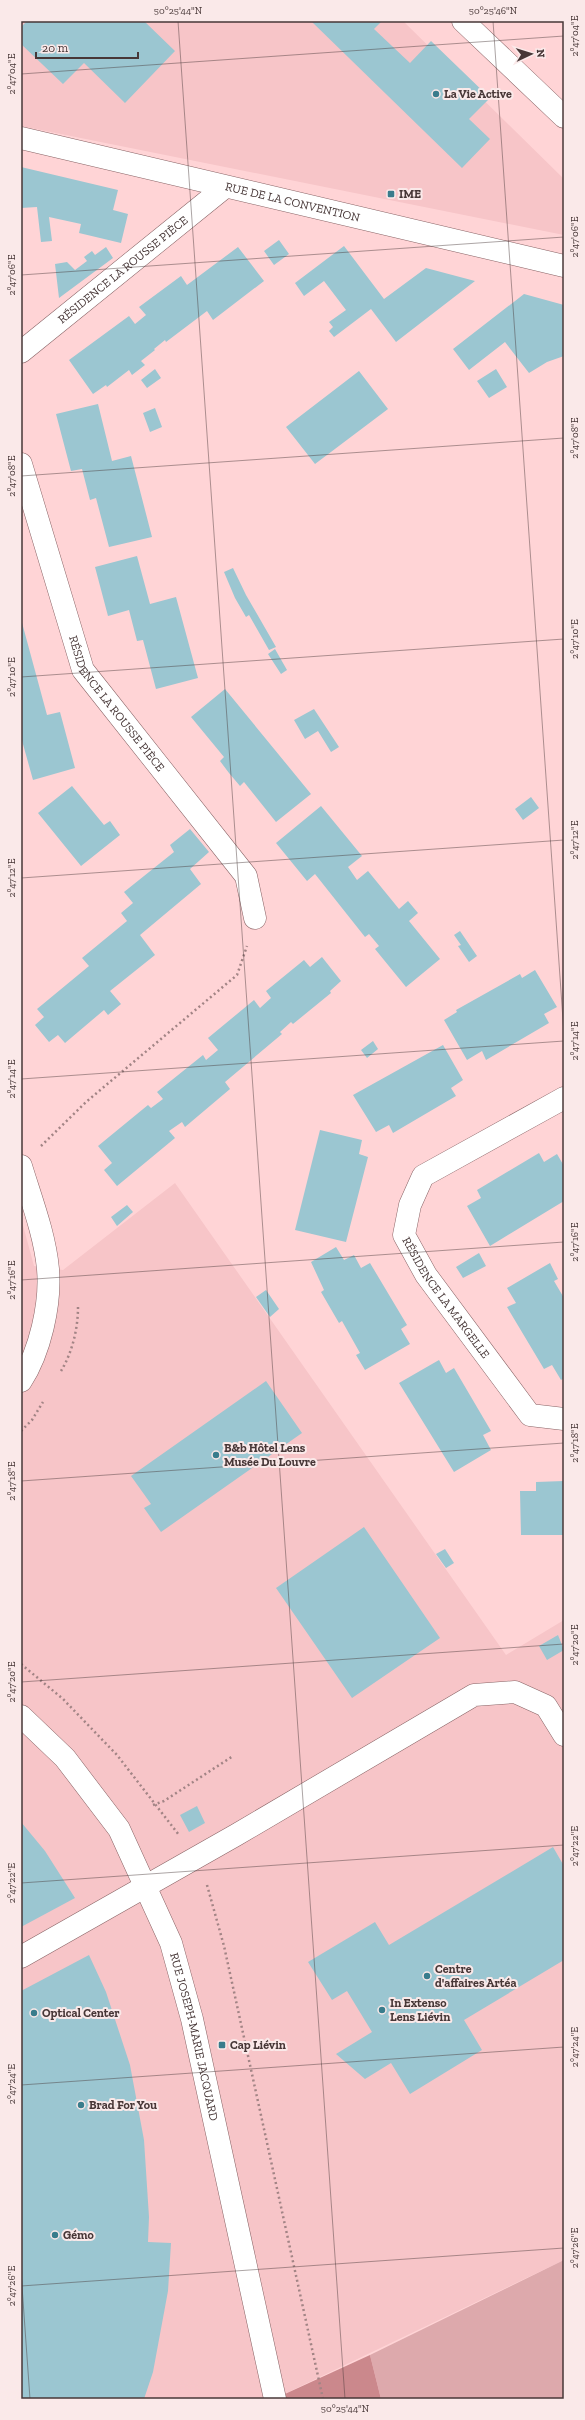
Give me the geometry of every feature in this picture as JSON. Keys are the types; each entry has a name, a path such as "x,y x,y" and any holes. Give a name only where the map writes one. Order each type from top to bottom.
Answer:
{"street":[{"path":"463,21 564,117"},
{"name":"RUE DE LA CONVENTION","path":"21,138 564,266"},
{"name":"RÉSIDENCE LA ROUSSE PIÈCE","path":"21,352 225,187"},
{"name":"RÉSIDENCE LA ROUSSE PIÈCE","path":"21,464 83,670 246,876 255,918"},
{"name":"RÉSIDENCE LA MARGELLE","path":"564,1098 423,1176 410,1205 404,1235 426,1275 530,1415 564,1419"},
{"path":"21,1166 28,1212 48,1270 44,1326 31,1366 21,1381"},
{"path":"21,1957 236,1835 474,1695 514,1692 546,1706 564,1735"},
{"name":"RUE JOSEPH-MARIE JACQUARD","path":"21,1716 65,1758 119,1829 171,1943 192,2019 275,2399"}],"path":[{"path":"40,1148 86,1102 237,975 255,918"},
{"path":"21,1664 63,1699 117,1755 153,1805 182,1839"},
{"path":"153,1805 164,1801 234,1756"},
{"path":"206,1883 224,1946 323,2399"}],"shaded area":[{"path":"21,21 403,21 564,179 564,235 21,126"},
{"path":"175,1183 506,1655 564,1620 564,2260 274,2399 21,2399 21,1218 34,1266 63,1270"},
{"path":"564,2260 564,2399 381,2399 370,2355"},
{"path":"370,2355 381,2399 274,2399"}],"building":[{"path":"27,21 144,21 175,51 125,103 84,63 63,84 21,44 21,27"},
{"name":"La Vie Active","path":"311,21 382,21 374,29 410,63 431,41 490,98 469,119 490,139 462,168"},
{"path":"21,167 118,190 113,210 128,214 121,243 79,233 81,224 49,217 52,241 41,242 37,207 21,208"},
{"path":"279,240 289,254 274,265 264,251"},
{"path":"344,246 384,299 426,268 475,281 396,342 371,309 334,337 329,331 333,327 329,322 346,310 324,281 304,296 295,283"},
{"path":"106,247 113,258 59,298 55,264 67,262 75,270 87,261 84,257 92,251 95,255"},
{"path":"238,247 264,281 213,320 207,311 166,342 165,340 154,349 155,350 141,361 145,365 132,375 129,370 107,387 106,385 93,394 69,360 129,316 135,324 146,315 139,307 181,276 187,285"},
{"path":"524,294 564,305 564,356 547,362 529,373 505,342 469,370 453,349"},
{"path":"155,369 161,378 147,388 141,380"},
{"path":"496,369 507,387 489,398 477,381"},
{"path":"359,371 388,409 315,464 286,427"},
{"path":"98,404 112,461 131,456 152,537 109,547 96,498 90,500 82,469 71,471 56,414"},
{"path":"155,408 162,427 150,432 143,413"},
{"path":"137,556 150,604 176,597 198,678 156,689 143,640 137,641 129,610 108,616 95,567"},
{"path":"233,568 246,595 276,647 269,650 249,615 246,617 235,598 224,572"},
{"path":"21,619 47,715 60,712 75,768 33,780 21,737"},
{"path":"275,649 287,670 281,674 268,654"},
{"path":"225,689 311,794 276,822 244,782 240,786 229,773 220,761 224,757 191,717"},
{"path":"314,709 339,747 331,752 318,731 305,739 294,720"},
{"path":"72,786 104,825 110,821 120,835 81,866 38,813"},
{"path":"531,797 539,808 523,820 515,809"},
{"path":"321,806 362,856 348,867 357,880 368,871 399,909 408,901 418,913 409,921 440,959 406,987 375,949 379,946 369,934 365,937 315,874 307,881 276,843"},
{"path":"190,829 209,852 190,869 201,884 140,935 155,955 110,991 121,1004 108,1015 104,1010 65,1043 58,1035 49,1042 35,1025 44,1017 37,1009 89,966 82,958 127,921 121,913 133,903 124,892 174,852 170,845"},
{"path":"460,931 477,956 469,962 458,946 461,945 454,935"},
{"path":"322,957 341,981 330,991 331,993 293,1024 291,1022 280,1032 282,1034 225,1082 230,1089 185,1127 182,1122 169,1131 175,1138 117,1186 104,1170 112,1163 98,1146 148,1105 151,1108 163,1099 157,1092 203,1055 206,1060 218,1050 208,1038 254,1000 260,1008 271,998 266,991 304,960 310,967"},
{"path":"535,970 557,1007 544,1014 549,1023 486,1060 482,1051 467,1060 444,1020 457,1012 456,1010 520,974 522,978"},
{"path":"373,1041 378,1049 367,1058 361,1050"},
{"path":"443,1045 463,1080 451,1088 456,1096 393,1133 389,1125 376,1132 353,1095"},
{"path":"320,1130 362,1140 359,1154 368,1157 346,1242 295,1230"},
{"path":"539,1153 544,1162 557,1154 564,1166 564,1201 490,1246 467,1206 481,1198 477,1190"},
{"path":"127,1205 133,1212 117,1226 111,1217"},
{"path":"336,1247 344,1260 354,1255 361,1268 370,1263 407,1325 401,1329 410,1344 365,1370 356,1355 360,1353 342,1321 339,1323 321,1292 324,1290 311,1262"},
{"path":"479,1253 486,1266 463,1278 456,1267"},
{"path":"550,1263 558,1279 554,1281 564,1298 564,1378 561,1380 552,1365 544,1369 507,1307 516,1303 507,1288"},
{"path":"266,1290 279,1309 270,1317 256,1297"},
{"path":"439,1360 446,1373 454,1368 491,1431 483,1435 491,1450 454,1472 399,1383"},
{"name":"B&b Hôtel Lens Musée Du Louvre","path":"266,1381 302,1433 161,1532 144,1508 151,1504 131,1476"},
{"path":"564,1481 564,1535 521,1535 520,1491 536,1491 536,1482"},
{"path":"364,1527 440,1638 352,1698 276,1588"},
{"path":"445,1549 454,1563 446,1568 436,1554"},
{"path":"558,1635 564,1650 547,1660 539,1646"},
{"path":"197,1806 205,1823 189,1832 180,1815"},
{"path":"21,1822 45,1851 75,1898 21,1927"},
{"name":"Centre d'affaires Artéa","path":"553,1847 564,1866 564,1960 464,2020 482,2050 410,2094 391,2063 365,2079 336,2054 372,2032 347,1991 332,2000 308,1962 375,1922 389,1945"},
{"path":"89,1955 106,1992 130,2065 144,2140 149,2217 148,2242 171,2243 168,2291 153,2372 144,2399 21,2399 21,1991"}],"place":[{"name":"La Vie Active","path":"436,94"},
{"name":"IME","path":"391,194"},
{"name":"B&b Hôtel Lens Musée Du Louvre","path":"216,1455"},
{"name":"Centre d'affaires Artéa","path":"427,1976"},
{"name":"In Extenso Lens Liévin","path":"382,2010"},
{"name":"Optical Center","path":"34,2013"},
{"name":"Cap Liévin","path":"222,2045"},
{"name":"Brad For You","path":"81,2105"},
{"name":"Gémo","path":"55,2235"}]}
